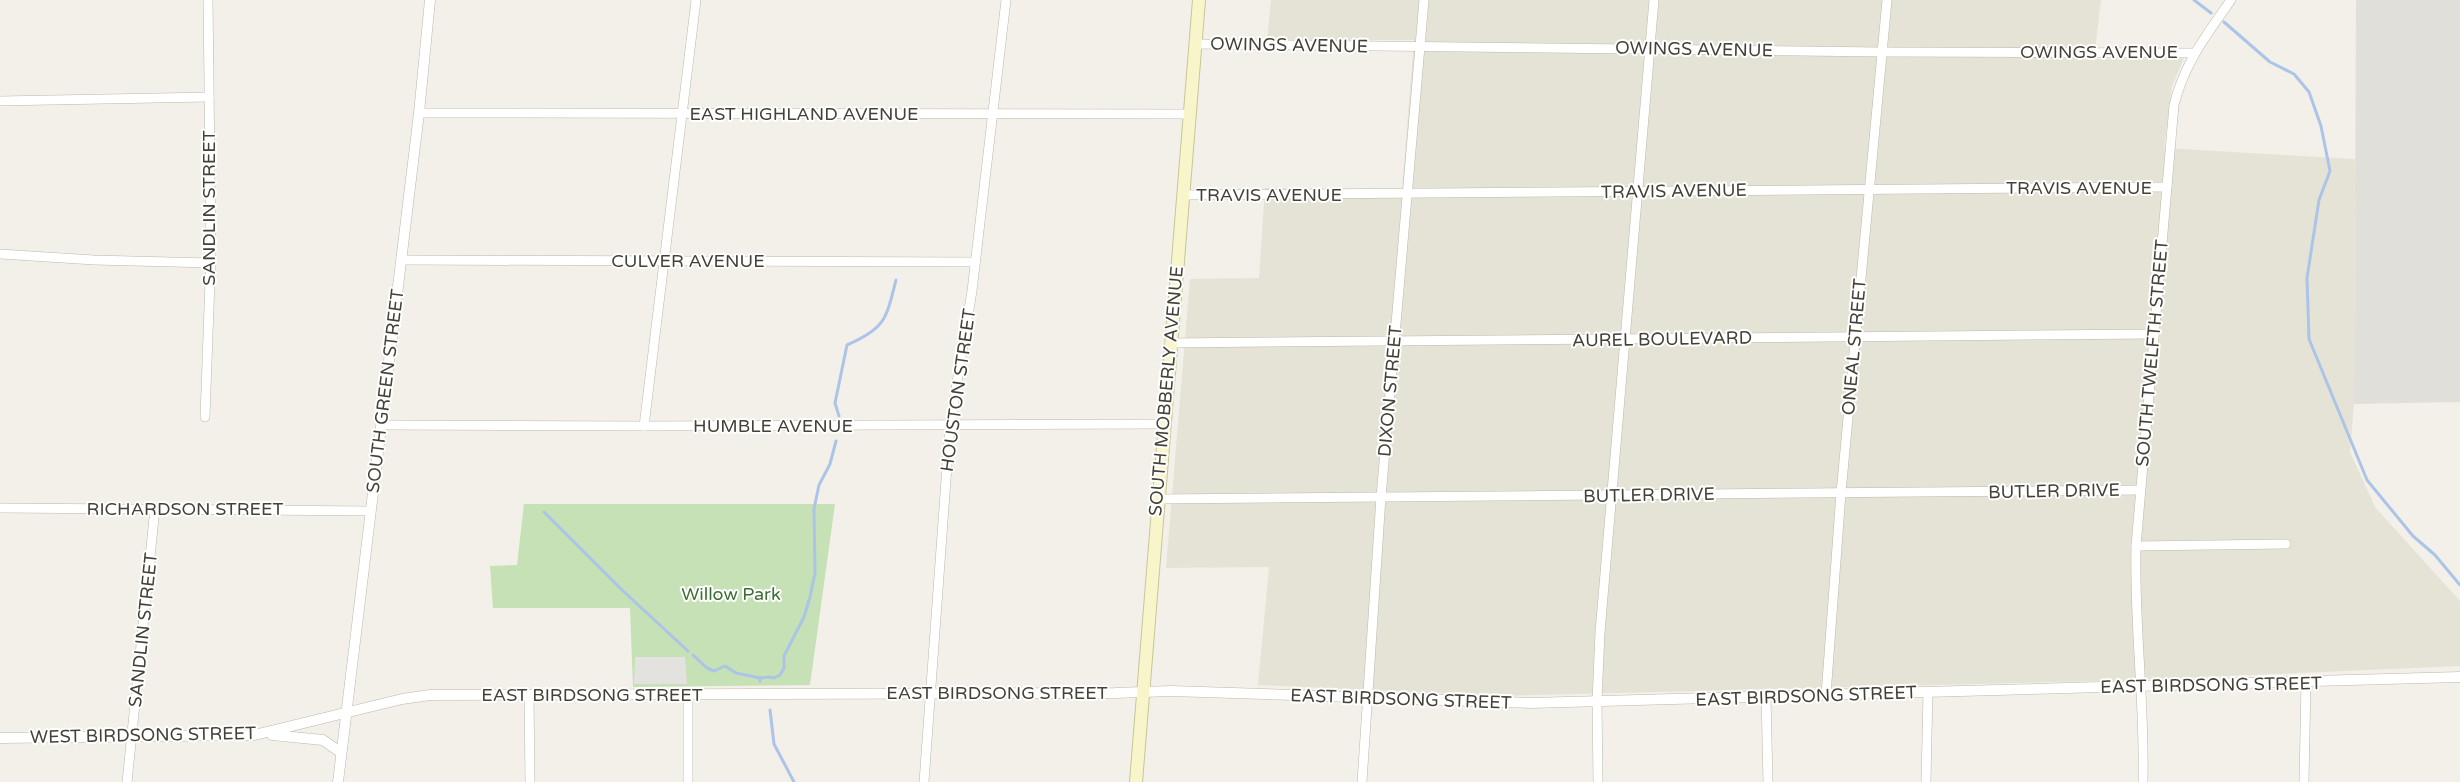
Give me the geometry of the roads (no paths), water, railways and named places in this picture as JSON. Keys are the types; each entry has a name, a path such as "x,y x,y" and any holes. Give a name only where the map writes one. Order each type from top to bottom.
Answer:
{"main road":[{"name":"SOUTH MOBBERLY AVENUE","path":"1136,782 1199,0"}],"street":[{"name":"SANDLIN STREET","path":"205,417 211,263 208,0"},
{"name":"SOUTH GREEN STREET","path":"338,782 340,752 419,113 430,0"},
{"path":"644,426 696,0"},
{"name":"HOUSTON STREET","path":"924,782 950,426 975,262 1006,0"},
{"name":"DIXON STREET","path":"1362,782 1380,497 1424,0"},
{"path":"1598,782 1597,701 1624,340 1654,0"},
{"name":"ONEAL STREET","path":"1826,695 1841,493 1887,0"},
{"name":"SOUTH TWELFTH STREET","path":"2143,782 2143,686 2136,600 2136,546 2174,105 2179,84 2194,53 2231,0"},
{"name":"OWINGS AVENUE","path":"1195,44 1882,52 2194,53"},
{"path":"0,101 209,97"},
{"name":"EAST HIGHLAND AVENUE","path":"419,113 683,115 1189,114"},
{"name":"TRAVIS AVENUE","path":"1182,195 2167,187"},
{"path":"0,254 94,260 211,263"},
{"name":"CULVER AVENUE","path":"401,260 975,262"},
{"name":"AUREL BOULEVARD","path":"1170,343 2154,334"},
{"name":"HUMBLE AVENUE","path":"381,425 950,426 1164,424"},
{"name":"BUTLER DRIVE","path":"1158,499 2140,490"},
{"name":"RICHARDSON STREET","path":"0,508 370,511"},
{"name":"SANDLIN STREET","path":"127,782 155,508"},
{"path":"2136,546 2286,544"},
{"name":"EAST BIRDSONG STREET","path":"345,714 422,696 1143,692 1500,703 2460,677"},
{"path":"2304,782 2306,682"},
{"path":"1926,782 1928,692"},
{"path":"688,695 688,782"},
{"path":"529,696 530,782"},
{"path":"1766,696 1768,782"},
{"name":"WEST BIRDSONG STREET","path":"0,738 234,736 261,734 345,714"},
{"path":"261,734 323,740 340,752"}],"waterway":[{"path":"2194,0 2211,13"},
{"path":"2224,22 2270,62 2294,74 2309,92 2321,126 2330,171 2319,200 2307,278 2309,339 2367,480 2413,536 2435,555 2460,585"},
{"path":"839,416 835,403 847,345 870,333 882,321 890,304 896,280"},
{"path":"760,678 774,678 780,675 784,668 784,656 804,617 815,573 814,509 819,485 830,464 836,441"},
{"path":"544,512 622,590 688,651"},
{"path":"693,655 707,668 714,671 725,666 736,673 760,678 760,681"},
{"path":"770,710 774,744 794,782"}],"park label":[{"name":"Willow Park","path":"731,594"}]}
